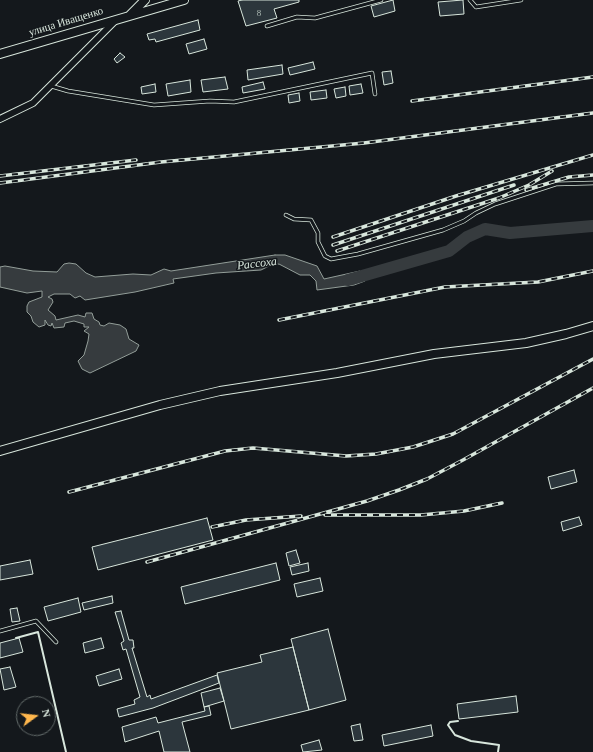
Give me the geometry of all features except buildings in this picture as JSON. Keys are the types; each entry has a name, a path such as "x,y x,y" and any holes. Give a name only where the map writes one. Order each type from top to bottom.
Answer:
{"street":[{"path":"130,15 145,0"},
{"name":"улица Иващенко","path":"0,54 118,18 184,0"},
{"path":"0,119 33,103 118,18"},
{"path":"0,451 160,405 220,391 337,373 434,354 526,343 593,326"}],"lane":[{"path":"267,26 298,16 315,18 381,0"},
{"path":"470,0 476,7 521,0"},
{"path":"51,86 68,91 154,105 210,101 234,102 372,73 375,94"},
{"path":"286,215 294,219 311,220 318,233 318,242 325,256 331,259 358,254 443,230 464,221 476,213 495,204 551,185 567,183 593,183"},
{"path":"0,631 36,621 56,642"}],"water":[{"path":"275,255 285,255 317,266 324,279 360,271 365,281 354,285 317,290 316,281 310,275 300,275 279,264 269,266 261,270 216,273 173,279 174,283 135,292 85,300 80,296 75,298 70,294 54,294 48,297 52,299 53,302 48,310 55,316 56,320 78,315 85,317 86,313 92,313 94,319 99,322 100,325 104,326 109,323 120,325 126,329 129,339 139,345 136,351 90,373 82,369 78,361 84,355 89,334 84,331 89,327 84,327 84,324 74,321 65,323 64,327 54,328 52,323 51,326 48,325 45,320 45,325 39,327 33,322 31,316 27,312 27,306 29,302 42,297 42,291 27,293 0,287 0,267 5,266 33,271 57,272 64,264 69,263 76,264 86,273 95,277 133,274 151,275 164,269 171,271"}],"waterway":[{"name":"Рассоха","path":"348,280 449,251 467,237 485,229 510,233 593,226"}],"railway":[{"path":"412,101 593,77"},
{"path":"0,183 161,162 364,143 593,113"},
{"path":"333,237 456,196 593,155"},
{"path":"0,176 136,160"},
{"path":"337,251 499,198 529,185 552,171"},
{"path":"526,190 569,177 593,175"},
{"path":"333,245 514,185"},
{"path":"279,320 445,287 538,282 593,271"},
{"path":"69,492 225,451 253,448 346,456 376,454 413,447 453,434 593,359"},
{"path":"147,562 367,501 399,490 427,479 593,388"},
{"path":"325,515 421,515 464,511 502,503"},
{"path":"212,527 246,520 301,516"}],"wall":[{"path":"16,638 38,632 66,752"},
{"path":"458,721 450,722 448,725 455,735 471,741 499,745 498,752"}]}
